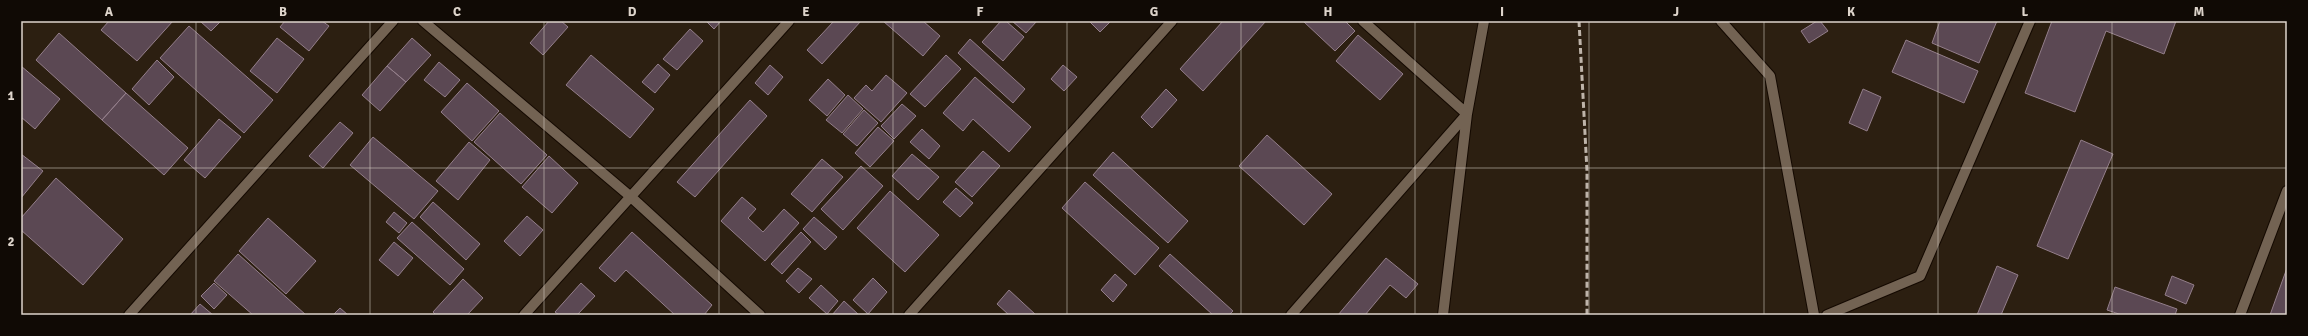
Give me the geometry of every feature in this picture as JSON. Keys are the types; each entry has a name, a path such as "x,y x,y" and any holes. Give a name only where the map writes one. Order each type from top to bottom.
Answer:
{"street":[{"path":"129,315 393,21"},
{"path":"423,21 631,197 760,315"},
{"path":"524,315 789,21"},
{"path":"909,315 1172,21"},
{"path":"1363,21 1467,114"},
{"path":"1443,315 1467,114 1484,21"},
{"path":"1721,21 1770,76 1814,315"},
{"path":"1827,315 1920,276 2030,21"},
{"path":"1290,315 1467,114"},
{"path":"2240,315 2287,191"}],"building":[{"path":"109,21 173,21 137,61 101,30"},
{"path":"200,21 221,21 211,31"},
{"path":"285,21 322,21 329,26 309,51 280,27"},
{"path":"549,21 561,21 568,27 543,55 530,43"},
{"path":"706,21 721,21 714,29"},
{"path":"834,21 861,21 822,64 807,50"},
{"path":"883,21 923,21 940,36 923,56"},
{"path":"1001,21 1006,21 1024,37 1003,61 982,42"},
{"path":"1012,21 1037,21 1026,33"},
{"path":"1089,21 1111,21 1100,32"},
{"path":"1223,21 1266,21 1203,91 1180,69"},
{"path":"1303,21 1345,21 1355,31 1335,51"},
{"path":"1817,21 1820,21 1828,31 1809,43 1801,31"},
{"path":"1940,21 1997,21 1979,63 1932,43"},
{"path":"2052,21 2176,21 2164,54 2106,31 2075,112 2025,93"},
{"path":"189,26 273,100 244,133 160,58"},
{"path":"690,29 703,41 677,70 663,59"},
{"path":"59,33 126,93 102,120 36,60"},
{"path":"1358,35 1403,74 1380,100 1336,61"},
{"path":"277,38 304,59 277,93 250,71"},
{"path":"412,38 431,55 406,82 387,66"},
{"path":"970,39 1025,89 1013,103 958,53"},
{"path":"1906,40 1978,71 1964,103 1892,72"},
{"path":"591,55 654,109 630,138 566,85"},
{"path":"946,55 961,69 925,107 910,94"},
{"path":"157,60 174,77 149,105 132,89"},
{"path":"439,62 460,80 445,97 424,80"},
{"path":"658,64 670,75 655,93 642,82"},
{"path":"770,65 783,77 768,95 755,83"},
{"path":"1063,65 1077,77 1064,91 1051,79"},
{"path":"21,66 60,99 35,129 21,117"},
{"path":"387,66 406,82 380,111 362,95"},
{"path":"886,75 907,93 881,122 854,98 866,85 872,91"},
{"path":"975,77 1031,127 1009,152 973,119 963,131 943,113"},
{"path":"828,79 845,95 827,116 809,100"},
{"path":"467,83 499,111 472,141 441,112"},
{"path":"1166,89 1177,100 1152,128 1141,117"},
{"path":"1863,89 1881,97 1867,131 1849,123"},
{"path":"126,93 188,148 164,175 102,120"},
{"path":"848,95 863,109 842,133 826,120"},
{"path":"750,100 767,116 695,197 677,182"},
{"path":"902,104 916,116 894,139 881,126"},
{"path":"864,110 878,123 857,146 843,134"},
{"path":"500,113 547,155 521,184 474,142"},
{"path":"219,119 241,137 205,178 184,160"},
{"path":"340,122 353,133 323,168 309,156"},
{"path":"878,127 894,141 870,167 855,153"},
{"path":"922,129 940,146 929,159 910,142"},
{"path":"1267,135 1332,194 1304,225 1239,166"},
{"path":"373,137 438,191 414,219 350,165"},
{"path":"2081,140 2113,154 2068,259 2037,246"},
{"path":"469,142 490,160 458,200 436,181"},
{"path":"983,151 1000,166 972,197 955,182"},
{"path":"1113,152 1188,221 1168,243 1093,175"},
{"path":"21,154 43,171 21,198"},
{"path":"912,154 939,177 918,200 892,176"},
{"path":"549,156 578,183 552,213 522,187"},
{"path":"822,159 843,177 812,212 791,194"},
{"path":"861,166 883,186 843,230 821,209"},
{"path":"56,178 123,239 83,285 21,230 21,218"},
{"path":"1085,182 1159,248 1135,275 1062,208"},
{"path":"956,188 973,203 960,217 943,202"},
{"path":"890,191 939,235 905,272 857,228"},
{"path":"742,197 756,209 748,218 763,232 784,209 799,223 765,261 721,221"},
{"path":"433,202 480,244 466,260 420,217"},
{"path":"394,212 407,223 399,233 386,222"},
{"path":"527,216 543,230 520,256 504,241"},
{"path":"814,217 837,237 825,250 803,229"},
{"path":"268,218 316,261 286,294 239,251"},
{"path":"412,222 464,269 450,285 397,238"},
{"path":"632,232 712,305 704,315 675,315 626,270 615,282 599,268"},
{"path":"801,232 811,242 782,274 771,264"},
{"path":"394,242 413,258 398,276 379,260"},
{"path":"238,254 306,315 253,315 214,281"},
{"path":"1170,254 1233,311 1229,315 1213,315 1159,266"},
{"path":"1386,258 1418,284 1406,298 1390,285 1365,315 1338,315"},
{"path":"1997,266 2018,275 2001,315 1977,315"},
{"path":"798,268 812,279 799,293 786,281"},
{"path":"2287,268 2287,315 2270,315"},
{"path":"1115,274 1127,285 1113,302 1101,290"},
{"path":"2172,276 2194,285 2186,304 2165,295"},
{"path":"873,278 887,292 868,314 853,300"},
{"path":"463,279 483,298 467,315 436,315 433,312"},
{"path":"214,283 227,295 214,309 201,296"},
{"path":"581,283 595,296 577,315 559,315 555,312"},
{"path":"821,285 838,301 827,314 809,298"},
{"path":"2115,287 2177,309 2175,315 2122,315 2107,310"},
{"path":"1009,290 1036,315 1009,315 997,304"},
{"path":"844,301 859,315 832,315"},
{"path":"200,304 213,315 190,315"},
{"path":"340,308 348,315 333,315"}],"railway":[{"path":"1579,21 1587,171 1587,315"}]}
